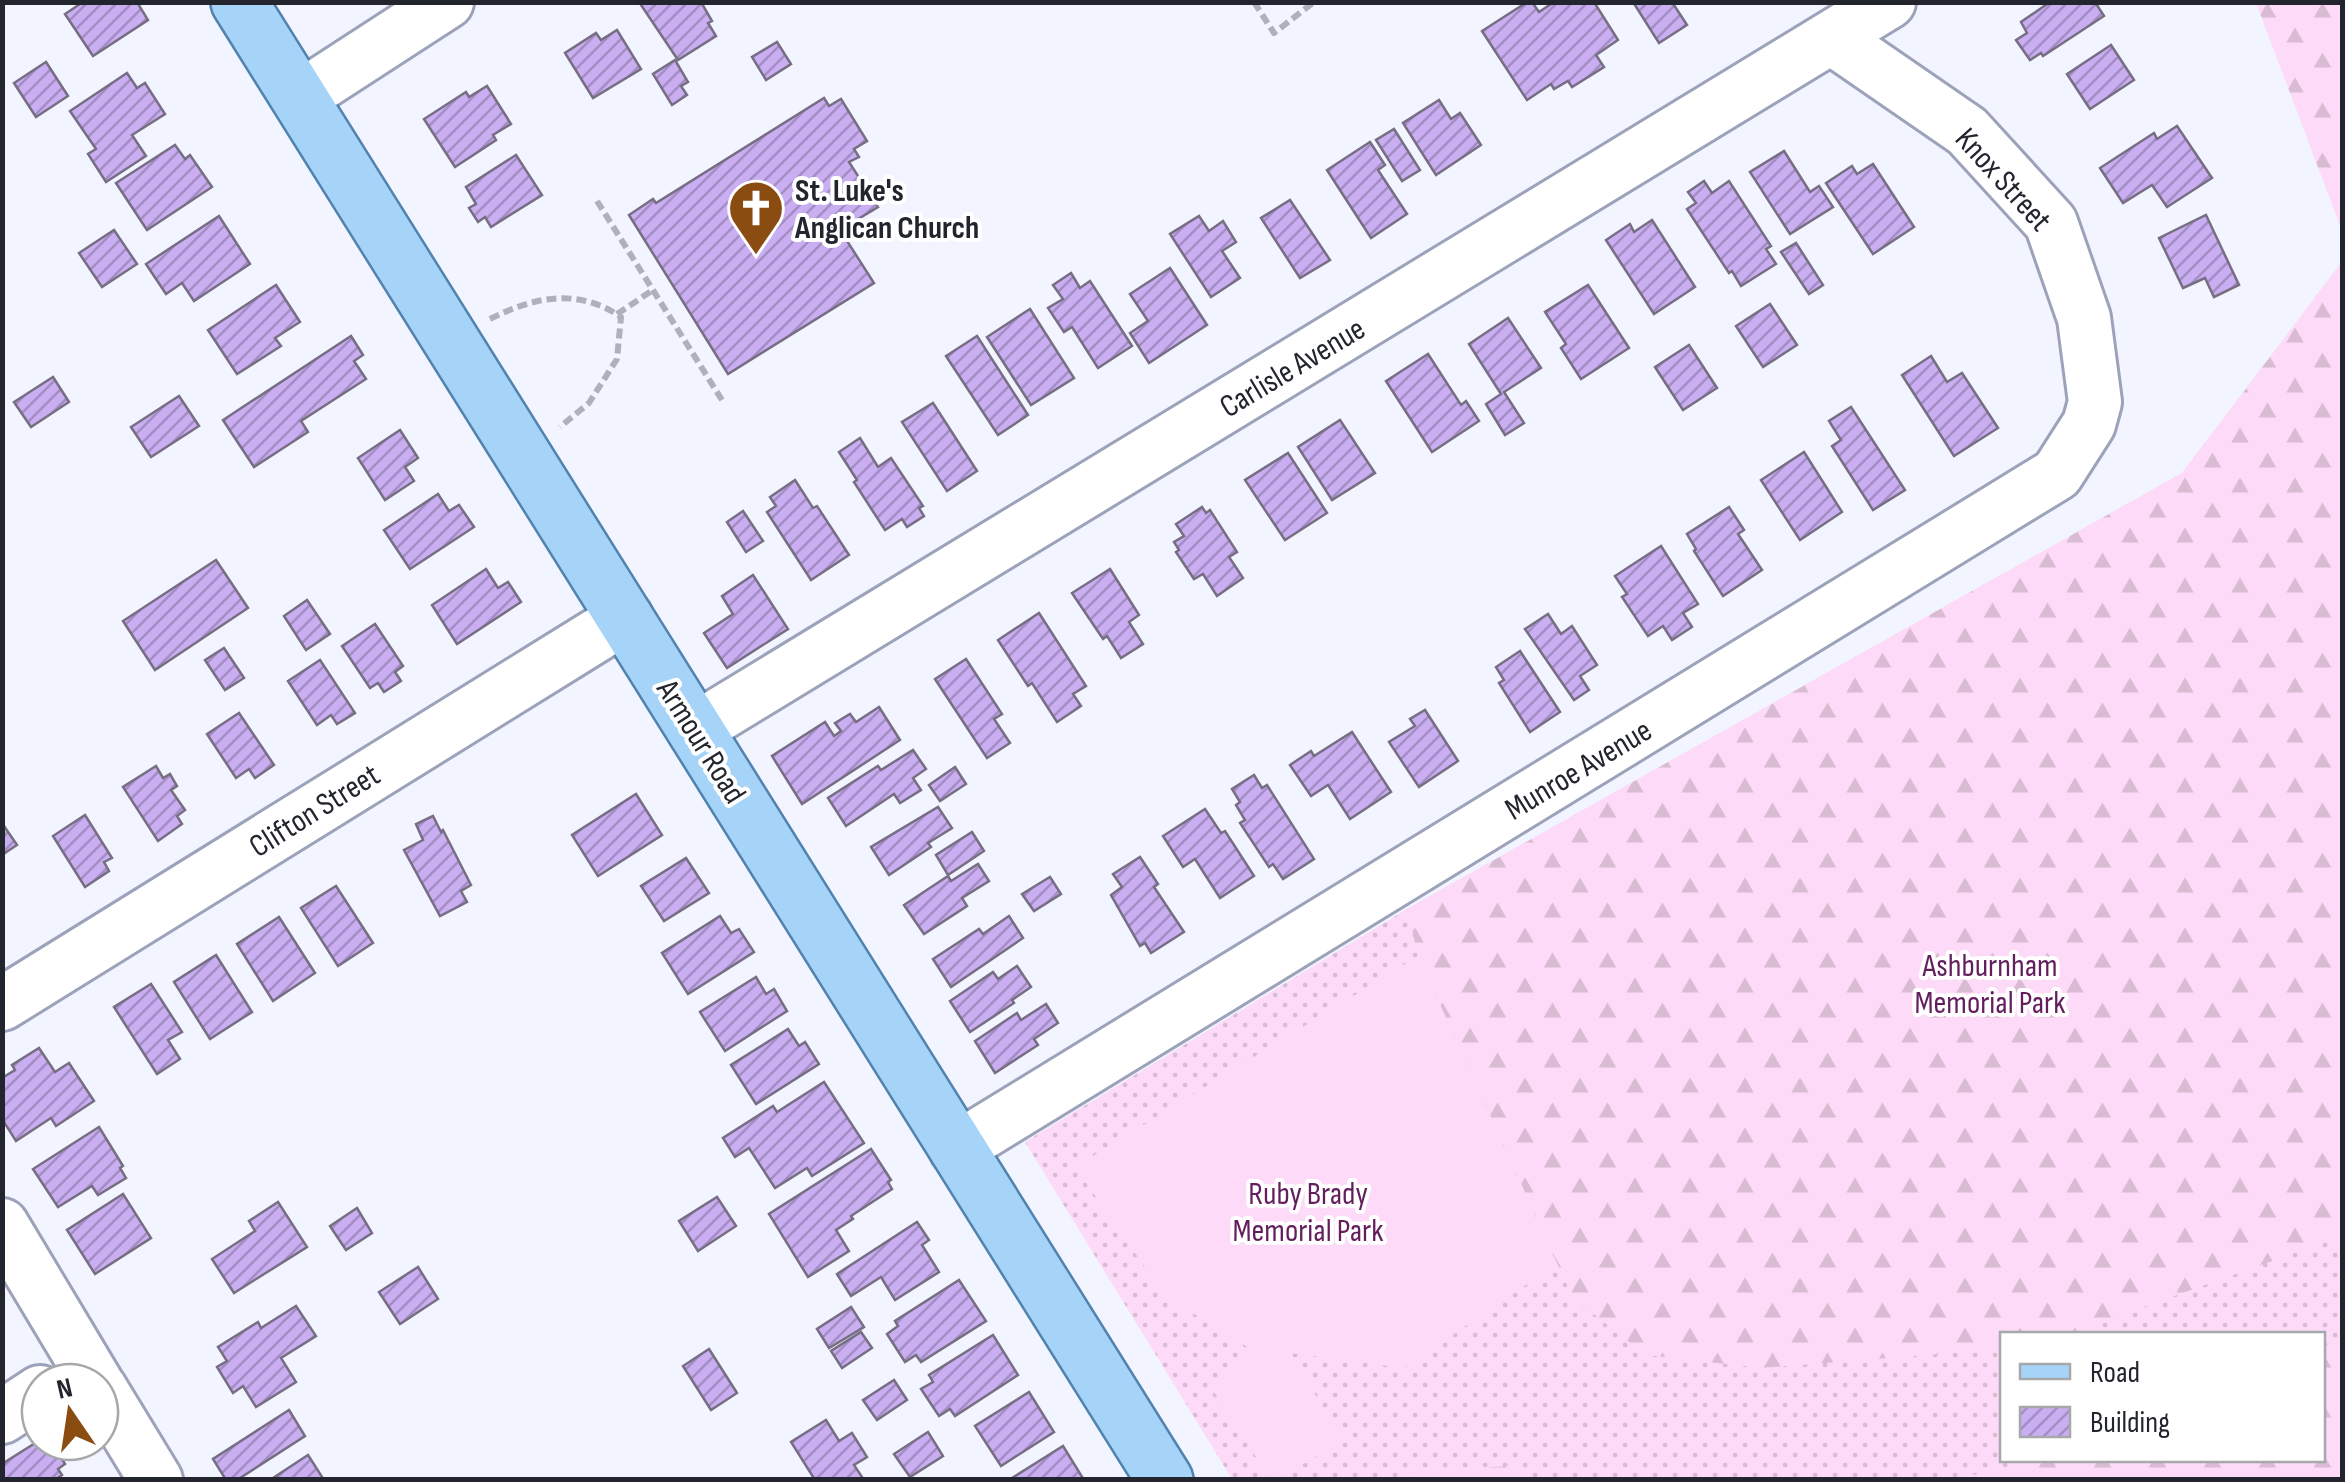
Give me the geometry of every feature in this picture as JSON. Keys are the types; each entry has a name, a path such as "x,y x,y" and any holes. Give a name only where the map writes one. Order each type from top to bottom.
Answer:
{"main road":[{"name":"Armour Road","path":"239,2 1164,1480"}],"street":[{"path":"299,98 447,2"},
{"name":"Carlisle Avenue","path":"694,730 1889,2"},
{"name":"Knox Street","path":"1832,38 1967,131 2051,223 2084,318"},
{"name":"Munroe Avenue","path":"956,1149 2056,474 2089,424 2094,402 2084,318"},
{"name":"Clifton Street","path":"2,1004 626,617"},
{"path":"2,1225 75,1362"},
{"path":"120,1430 156,1480"}],"path":[{"path":"1254,2 1274,34 1314,2"},
{"path":"597,201 722,400"},
{"path":"617,314 653,290"},
{"path":"490,319 533,300 565,298 606,305 621,316 616,359 589,403 560,428"}],"green space":[{"path":"2256,3 2342,3 2342,231"},
{"name":"Ashburnham Memorial Park","path":"2342,262 2342,1479 1232,1479 1025,1142 1407,909 2182,473"},
{"name":"Ashburnham Memorial Park","path":"2342,262 2342,1236 2074,1332 2000,1332 2000,1349 1762,1368 1646,1355 1573,1298 1418,956 1407,909 2182,473"},
{"name":"Ruby Brady Memorial Park","path":"1418,956 1557,1264 1404,1368 1289,1353 1344,1440 1278,1479 1270,1479 1209,1384 1258,1349 1249,1348 1165,1296 1075,1167"},
{"path":"2342,1339 2342,1479 1957,1479 2028,1462 2325,1462 2325,1346"},
{"path":"1516,1466 1533,1479 1389,1479 1426,1470"}],"building":[{"path":"83,2 137,2 148,20 93,56 65,14"},
{"path":"639,2 701,2 716,36 678,60"},
{"path":"1532,2 1539,12 1554,2 1594,2 1618,40 1596,55 1604,67 1572,87 1568,81 1554,89 1551,84 1527,100 1482,31"},
{"path":"1633,2 1672,2 1687,25 1659,43"},
{"path":"2050,2 2095,2 2104,16 2043,56 2041,53 2030,60 2016,40 2027,33 2021,22"},
{"path":"617,30 641,69 593,98 565,53 596,33 601,40"},
{"path":"777,42 791,64 766,80 752,57"},
{"path":"2111,45 2134,80 2090,109 2067,74"},
{"path":"675,60 688,82 681,86 687,95 672,105 653,74"},
{"path":"46,62 68,96 36,117 14,83"},
{"path":"127,73 137,88 145,83 165,114 132,135 146,156 106,182 88,154 96,149 70,111"},
{"path":"487,86 511,124 493,135 496,140 455,167 424,119 466,92 469,97"},
{"name":"St. Luke's Anglican Church","path":"824,98 829,106 841,99 867,141 854,149 859,157 849,162 878,207 840,230 874,283 728,374 629,215 653,199 656,203"},
{"path":"1439,100 1451,119 1460,113 1481,145 1436,175 1403,123"},
{"path":"2177,126 2212,178 2167,207 2152,185 2123,203 2100,168 2154,133 2157,139"},
{"path":"1394,129 1420,170 1402,181 1376,140"},
{"path":"1370,142 1385,165 1378,170 1407,214 1371,238 1327,170"},
{"path":"175,145 185,159 190,155 212,187 147,230 116,183"},
{"path":"1784,151 1810,192 1819,186 1833,207 1790,234 1750,172"},
{"path":"516,155 542,195 491,227 485,217 478,222 469,208 476,204 466,187"},
{"path":"1873,164 1914,227 1873,254 1826,183 1852,166 1857,174"},
{"path":"1704,181 1712,193 1729,181 1771,246 1766,249 1776,264 1741,286 1687,209 1696,203 1688,192"},
{"path":"1290,200 1330,260 1300,278 1261,218"},
{"path":"2206,215 2239,285 2214,297 2205,278 2183,288 2159,238"},
{"path":"219,216 250,264 194,301 182,283 166,294 146,264"},
{"path":"1199,216 1209,231 1223,221 1236,242 1222,251 1240,278 1211,297 1170,234"},
{"path":"1652,220 1695,287 1654,314 1606,240 1630,224 1634,232"},
{"path":"114,230 137,264 102,287 79,253"},
{"path":"1796,243 1823,285 1809,294 1781,252"},
{"path":"1170,268 1207,325 1149,363 1130,333 1148,321 1130,294"},
{"path":"1071,273 1080,288 1090,281 1132,346 1098,368 1072,327 1064,332 1048,308 1063,299 1053,285"},
{"path":"276,285 300,322 275,338 281,346 237,374 208,330"},
{"path":"1588,285 1629,348 1581,379 1561,348 1566,344 1545,312"},
{"path":"1770,304 1797,345 1763,367 1736,326"},
{"path":"1030,309 1074,378 1031,405 987,337"},
{"path":"1508,318 1541,368 1504,392 1524,423 1505,435 1486,404 1501,394 1469,344"},
{"path":"351,336 363,355 354,361 366,379 301,421 308,432 254,467 223,420"},
{"path":"977,336 1028,415 998,435 946,356"},
{"path":"1689,345 1717,388 1683,410 1655,367"},
{"path":"1428,354 1461,405 1466,401 1479,421 1432,452 1386,381"},
{"path":"1931,356 1947,382 1962,373 1998,428 1954,456 1902,375"},
{"path":"53,377 69,402 31,427 14,402"},
{"path":"179,396 199,426 151,457 131,427"},
{"path":"933,403 977,471 947,491 902,422"},
{"path":"1851,407 1905,490 1873,510 1832,446 1841,440 1829,421"},
{"path":"1340,420 1375,473 1332,500 1298,447"},
{"path":"400,430 418,458 405,467 414,481 385,500 358,458"},
{"path":"860,438 878,467 891,458 923,506 919,508 924,516 907,527 902,519 885,530 839,452"},
{"path":"1804,452 1842,512 1800,540 1761,480"},
{"path":"1288,453 1327,513 1285,540 1245,480"},
{"path":"795,480 849,555 811,580 767,512 776,506 770,497"},
{"path":"438,494 449,511 459,505 474,527 410,569 384,530"},
{"path":"1202,507 1206,513 1210,510 1237,552 1229,557 1243,578 1217,596 1203,574 1194,579 1174,542 1184,536 1176,524"},
{"path":"1729,507 1744,530 1738,534 1762,570 1723,596 1687,534"},
{"path":"743,511 763,541 746,552 727,522"},
{"path":"1661,546 1698,604 1683,613 1692,627 1672,640 1663,626 1648,636 1622,597 1627,594 1615,576"},
{"path":"216,560 248,608 155,670 123,621"},
{"path":"486,569 498,588 508,582 521,602 457,644 432,605"},
{"path":"1110,569 1139,615 1129,622 1143,644 1121,658 1072,593"},
{"path":"753,575 788,629 727,668 704,633 733,614 722,596"},
{"path":"307,600 330,634 306,650 284,616"},
{"path":"1039,613 1086,686 1073,694 1081,706 1057,722 998,640"},
{"path":"1548,614 1561,634 1572,626 1597,665 1580,676 1589,690 1574,700 1525,629"},
{"path":"375,624 403,666 395,672 401,681 384,692 378,683 370,688 342,646"},
{"path":"224,648 244,678 225,690 205,660"},
{"path":"1520,651 1560,712 1530,732 1499,683 1504,680 1496,667"},
{"path":"966,659 1002,714 994,719 1010,743 987,758 935,679"},
{"path":"320,660 355,713 337,724 331,715 317,725 288,681"},
{"path":"879,707 900,740 802,804 772,756 825,722 834,736 841,731 835,723 850,714 856,722"},
{"path":"1425,710 1458,761 1419,787 1389,742 1415,726 1410,719"},
{"path":"239,713 274,765 255,778 249,769 236,778 207,734"},
{"path":"1352,732 1391,792 1350,819 1328,785 1311,796 1290,765 1311,751 1314,756"},
{"path":"913,750 926,769 913,778 921,790 900,803 894,794 846,826 828,798 878,766 881,770"},
{"path":"156,766 163,778 170,774 177,786 171,790 185,810 177,816 182,824 158,841 123,787"},
{"path":"955,767 966,784 940,801 929,785"},
{"path":"1254,775 1262,788 1267,785 1314,859 1283,879 1273,864 1269,867 1240,823 1245,820 1232,789"},
{"path":"636,794 662,835 598,876 572,835"},
{"path":"938,807 952,828 889,875 871,847"},
{"path":"1205,809 1221,833 1225,831 1254,876 1220,898 1195,859 1183,867 1163,836"},
{"path":"85,815 112,858 104,862 109,871 85,887 53,836"},
{"path":"433,816 471,885 461,891 467,902 440,916 404,850 423,840 416,824"},
{"path":"2,827 17,845 2,855"},
{"path":"972,832 984,851 948,875 936,855"},
{"path":"1140,857 1158,884 1154,887 1184,932 1151,953 1145,943 1140,946 1111,895 1122,887 1113,874"},
{"path":"686,858 709,893 664,921 641,886"},
{"path":"978,864 989,881 962,898 967,906 924,934 904,905 948,876 951,881"},
{"path":"1050,877 1061,894 1034,911 1022,894"},
{"path":"336,886 373,943 338,966 301,908"},
{"path":"720,916 731,933 739,929 754,952 688,994 662,953"},
{"path":"1009,916 1023,938 951,987 933,959 979,929 983,934"},
{"path":"279,917 315,973 273,1001 237,944"},
{"path":"216,955 252,1012 210,1039 174,982"},
{"path":"1017,966 1031,987 970,1032 950,1001 993,972 998,979"},
{"path":"756,977 766,994 774,989 787,1011 725,1051 700,1012"},
{"path":"151,984 182,1032 168,1040 180,1059 157,1074 114,1007"},
{"path":"1046,1004 1058,1023 1034,1039 1038,1045 995,1073 975,1041 1017,1013 1021,1020"},
{"path":"788,1029 799,1046 805,1042 819,1064 756,1104 731,1065"},
{"path":"39,1048 55,1072 69,1063 94,1101 56,1126 51,1118 16,1141 2,1119 2,1078 15,1070 12,1065"},
{"path":"824,1082 864,1143 812,1176 807,1168 775,1188 749,1148 735,1157 723,1138 773,1106 777,1112"},
{"path":"99,1127 126,1178 98,1195 92,1186 58,1207 33,1169"},
{"path":"871,1149 891,1180 888,1182 892,1189 836,1230 849,1251 808,1277 769,1214"},
{"path":"123,1194 151,1238 95,1274 67,1230"},
{"path":"717,1197 736,1226 698,1251 679,1221"},
{"path":"278,1202 307,1247 234,1293 212,1259 255,1231 249,1221"},
{"path":"357,1208 372,1233 346,1250 330,1226"},
{"path":"917,1222 929,1240 922,1245 939,1272 895,1300 881,1277 851,1296 837,1274"},
{"path":"418,1267 438,1299 400,1324 379,1292"},
{"path":"959,1280 986,1321 921,1362 916,1355 905,1362 887,1334 898,1326 895,1321"},
{"path":"296,1306 316,1336 281,1358 296,1382 256,1407 243,1386 233,1393 217,1367 227,1361 218,1347 258,1322 261,1328"},
{"path":"851,1307 864,1327 829,1348 817,1329"},
{"path":"861,1332 872,1348 842,1368 831,1351"},
{"path":"993,1335 1018,1375 955,1416 950,1409 939,1416 921,1389 933,1382 929,1375"},
{"path":"709,1349 737,1393 711,1410 683,1366"},
{"path":"894,1380 907,1400 877,1420 863,1400"},
{"path":"1029,1392 1054,1432 1001,1466 975,1426"},
{"path":"289,1410 305,1436 237,1480 226,1480 213,1459"},
{"path":"826,1420 839,1441 852,1433 867,1457 854,1465 864,1480 815,1480 791,1442"},
{"path":"928,1432 943,1456 910,1477 894,1454"},
{"path":"1063,1446 1084,1480 1009,1480"},
{"path":"20,1453 20,1462 65,1464 58,1469 62,1475 55,1480 2,1480 2,1464"},
{"path":"308,1455 324,1480 270,1480"}],"place":[{"name":"St. Luke's Anglican Church","path":"756,257"}]}
